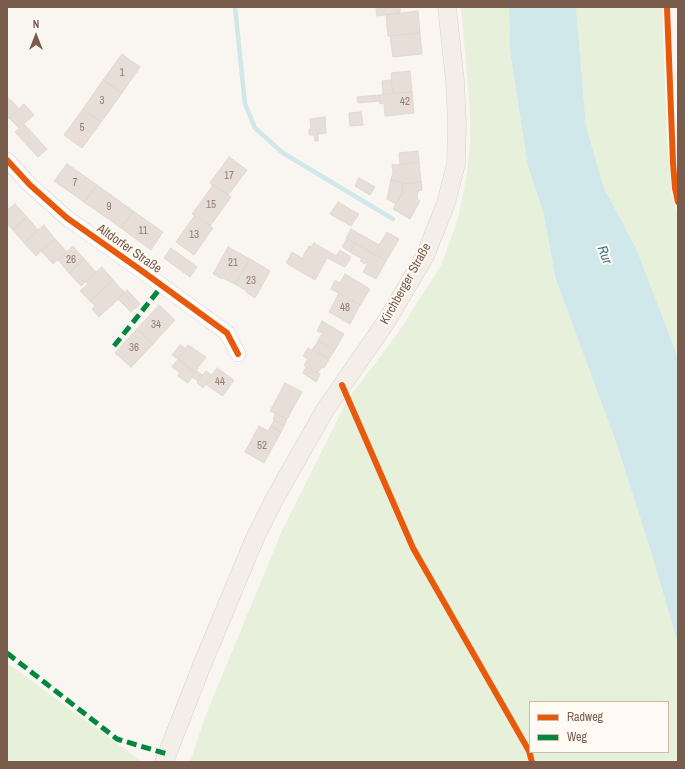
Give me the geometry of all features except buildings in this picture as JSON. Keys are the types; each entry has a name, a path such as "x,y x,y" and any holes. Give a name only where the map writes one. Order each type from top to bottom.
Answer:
{"main road":[{"name":"Kirchberger Straße","path":"164,762 202,665 255,538 275,498 325,410 386,322 425,256 446,203 456,164 457,123 455,81 447,7"}],"street":[{"name":"Altdorfer Straße","path":"7,160 30,185 67,218 226,333 238,354"}],"green space":[{"path":"461,7 509,7 510,52 528,167 544,215 555,277 617,445 678,644 678,762 190,762 205,717 282,531 348,399 398,333 441,265 458,219 467,174 470,145 470,109"},
{"path":"576,7 662,7 667,136 671,192 678,217 678,359 636,248 604,188 586,126"},
{"path":"7,663 141,761 141,762 7,762"}],"water":[{"name":"Rur","path":"509,7 576,7 586,126 604,188 636,248 678,359 678,644 617,445 555,277 544,215 528,167 510,52"}],"waterway":[{"path":"235,7 245,104 255,128 283,153 393,219"}],"marked path":[{"path":"114,346 162,286"},
{"path":"7,653 117,739 167,754"}],"cycle path":[{"path":"667,7 673,163 678,202"},
{"path":"7,160 30,185 67,218 227,333 238,354"},
{"path":"342,385 413,548 529,751"},
{"path":"530,753 532,762"}]}
